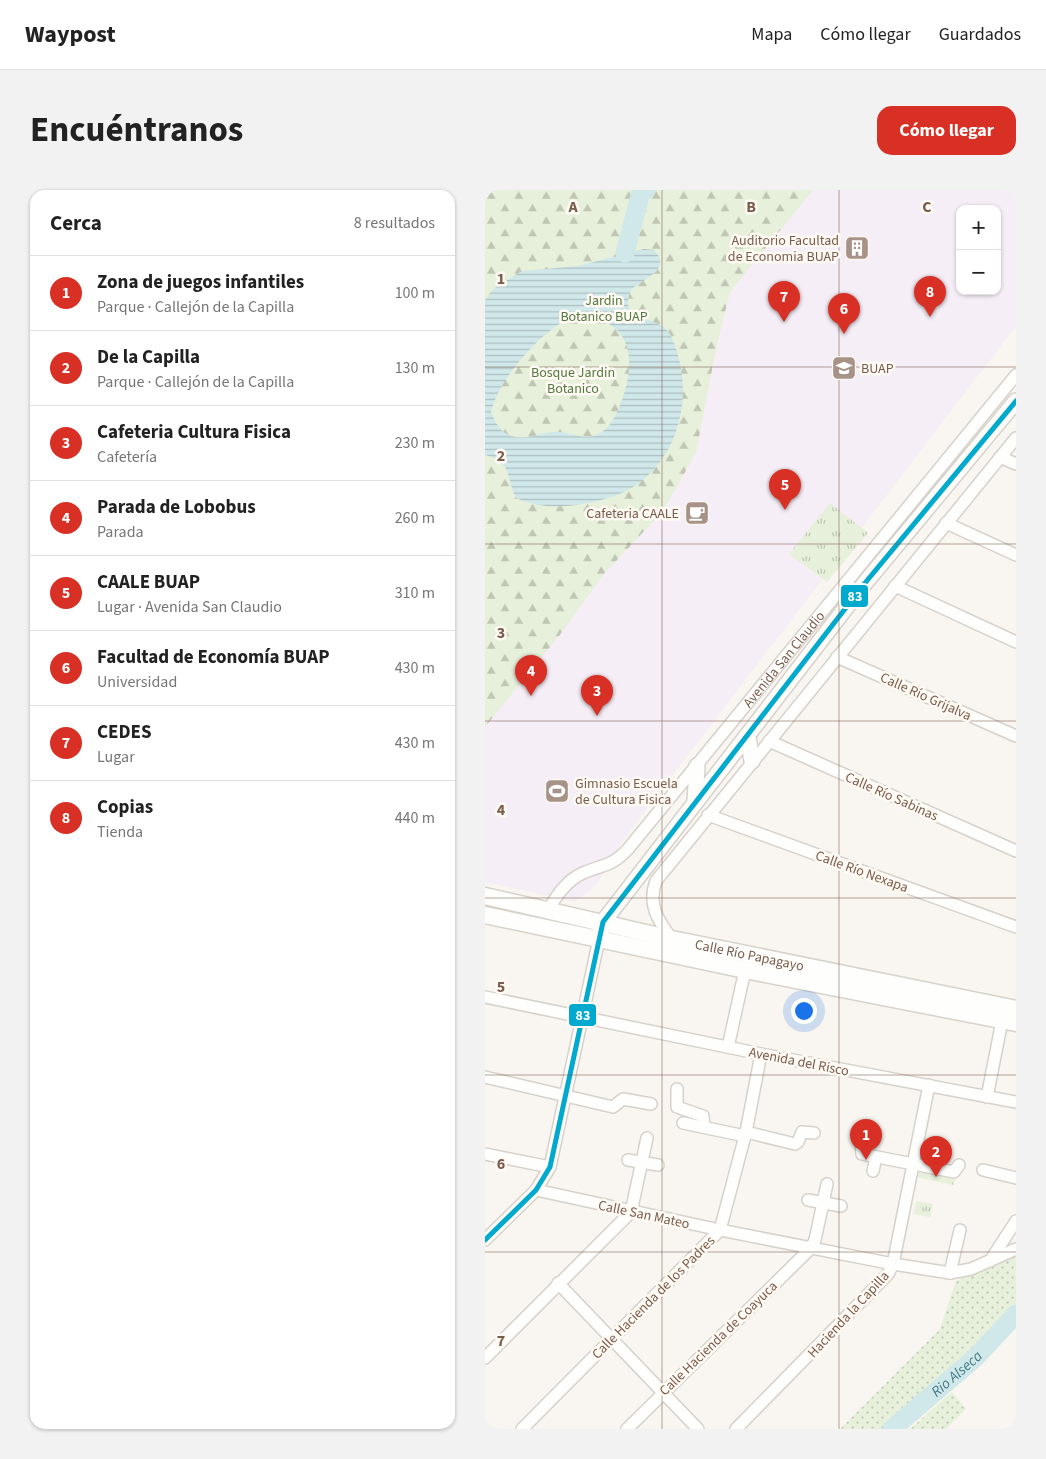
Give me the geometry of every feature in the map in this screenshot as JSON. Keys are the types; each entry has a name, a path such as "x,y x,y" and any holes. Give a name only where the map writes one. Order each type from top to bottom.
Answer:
{"main road":[{"name":"Calle Río Papagayo","path":"485,896 671,939 1016,1009"},
{"name":"Calle Río Papagayo","path":"485,914 745,970 1009,1022"}],"street":[{"name":"Avenida San Claudio","path":"548,910 557,894 574,878 609,865 621,857 1016,375"},
{"name":"Avenida San Claudio","path":"488,1234 536,1190 547,1175 550,1167 603,922 865,583 1016,402"},
{"path":"671,939 652,905 656,881 1016,438"},
{"path":"1000,457 1016,464"},
{"path":"946,523 1016,555"},
{"path":"895,586 1016,642"},
{"name":"Calle Río Grijalva","path":"837,657 1016,736"},
{"path":"747,737 752,761"},
{"name":"Calle Río Sabinas","path":"769,741 1016,851"},
{"path":"695,802 697,766"},
{"name":"Calle Río Nexapa","path":"708,815 1016,927"},
{"path":"729,1047 745,970"},
{"name":"Avenida del Risco","path":"485,996 761,1054 1016,1102"},
{"path":"987,1097 1009,1022"},
{"name":"Calle Hacienda de los Padres","path":"522,1429 720,1230 745,1134 761,1054"},
{"path":"485,1078 613,1107 623,1099 651,1104"},
{"name":"Hacienda la Capilla","path":"736,1429 882,1281 893,1264 929,1085"},
{"path":"677,1089 677,1107 703,1116 704,1127"},
{"path":"683,1123 797,1144 802,1132 814,1134"},
{"path":"485,1358 631,1212 647,1138"},
{"path":"861,1144 860,1154 913,1164 957,1169"},
{"path":"485,1154 550,1167"},
{"path":"873,1171 876,1157"},
{"path":"628,1160 658,1165"},
{"path":"983,1170 1016,1178"},
{"path":"811,1248 815,1240 827,1184"},
{"name":"Calle San Mateo","path":"536,1190 720,1230 893,1264 950,1273"},
{"path":"808,1200 841,1206"},
{"path":"990,1260 1016,1221"},
{"path":"960,1230 950,1273 971,1269 1016,1250"},
{"name":"Calle Hacienda de Coayuca","path":"627,1429 811,1248"},
{"path":"558,1283 610,1340 698,1429"}],"shaded area":[{"path":"485,190 1016,190 1016,326 624,839 597,884 575,902 485,882"}],"green space":[{"name":"Jardin Botanico BUAP","path":"488,190 813,190 730,292 716,349 696,453 663,511 604,574 559,636 485,727 485,193"},
{"path":"830,503 868,533 827,582 789,554"},
{"path":"919,1168 956,1176 953,1185 917,1177"},
{"path":"917,1201 933,1204 930,1217 913,1214"},
{"path":"1016,1255 1016,1306 886,1429 840,1429 940,1329 956,1281"},
{"path":"952,1392 966,1409 946,1429 910,1429"}],"water":[{"path":"644,249 654,250 659,257 659,268 631,290 628,301 629,309 634,314 666,329 671,336 679,360 683,385 681,410 675,434 664,456 649,475 629,489 605,499 571,506 538,505 516,498 504,466 494,458 485,455 485,300 496,287 522,271 578,266","holes":["576,316 594,318 608,324 619,332 629,354 627,384 619,408 609,426 595,436 589,437 560,432 528,437 506,434 495,422 491,412 495,399 512,370 537,342 564,321"]}],"waterway":[{"path":"625,253 641,192 646,190"},
{"name":"Rio Alseca","path":"892,1429 975,1358 1016,1314"}],"transit line":[{"name":"83","path":"485,1240 536,1190 550,1167 603,922 865,583 1016,401"}],"place":[{"name":"Auditorio Facultad de Economia BUAP","path":"857,248"},
{"name":"Copias","path":"930,317"},
{"name":"CEDES","path":"784,322"},
{"name":"Facultad de Economía BUAP","path":"844,334"},
{"name":"BUAP","path":"844,368"},
{"name":"CAALE BUAP","path":"785,510"},
{"name":"Cafeteria CAALE","path":"697,513"},
{"name":"Parada de Lobobus","path":"531,696"},
{"name":"Cafeteria Cultura Fisica","path":"597,716"},
{"name":"Gimnasio Escuela de Cultura Fisica","path":"557,791"},
{"name":"Zona de juegos infantiles","path":"866,1160"},
{"name":"De la Capilla","path":"936,1177"}],"park label":[{"name":"Bosque Jardin Botanico","path":"573,380"}]}
